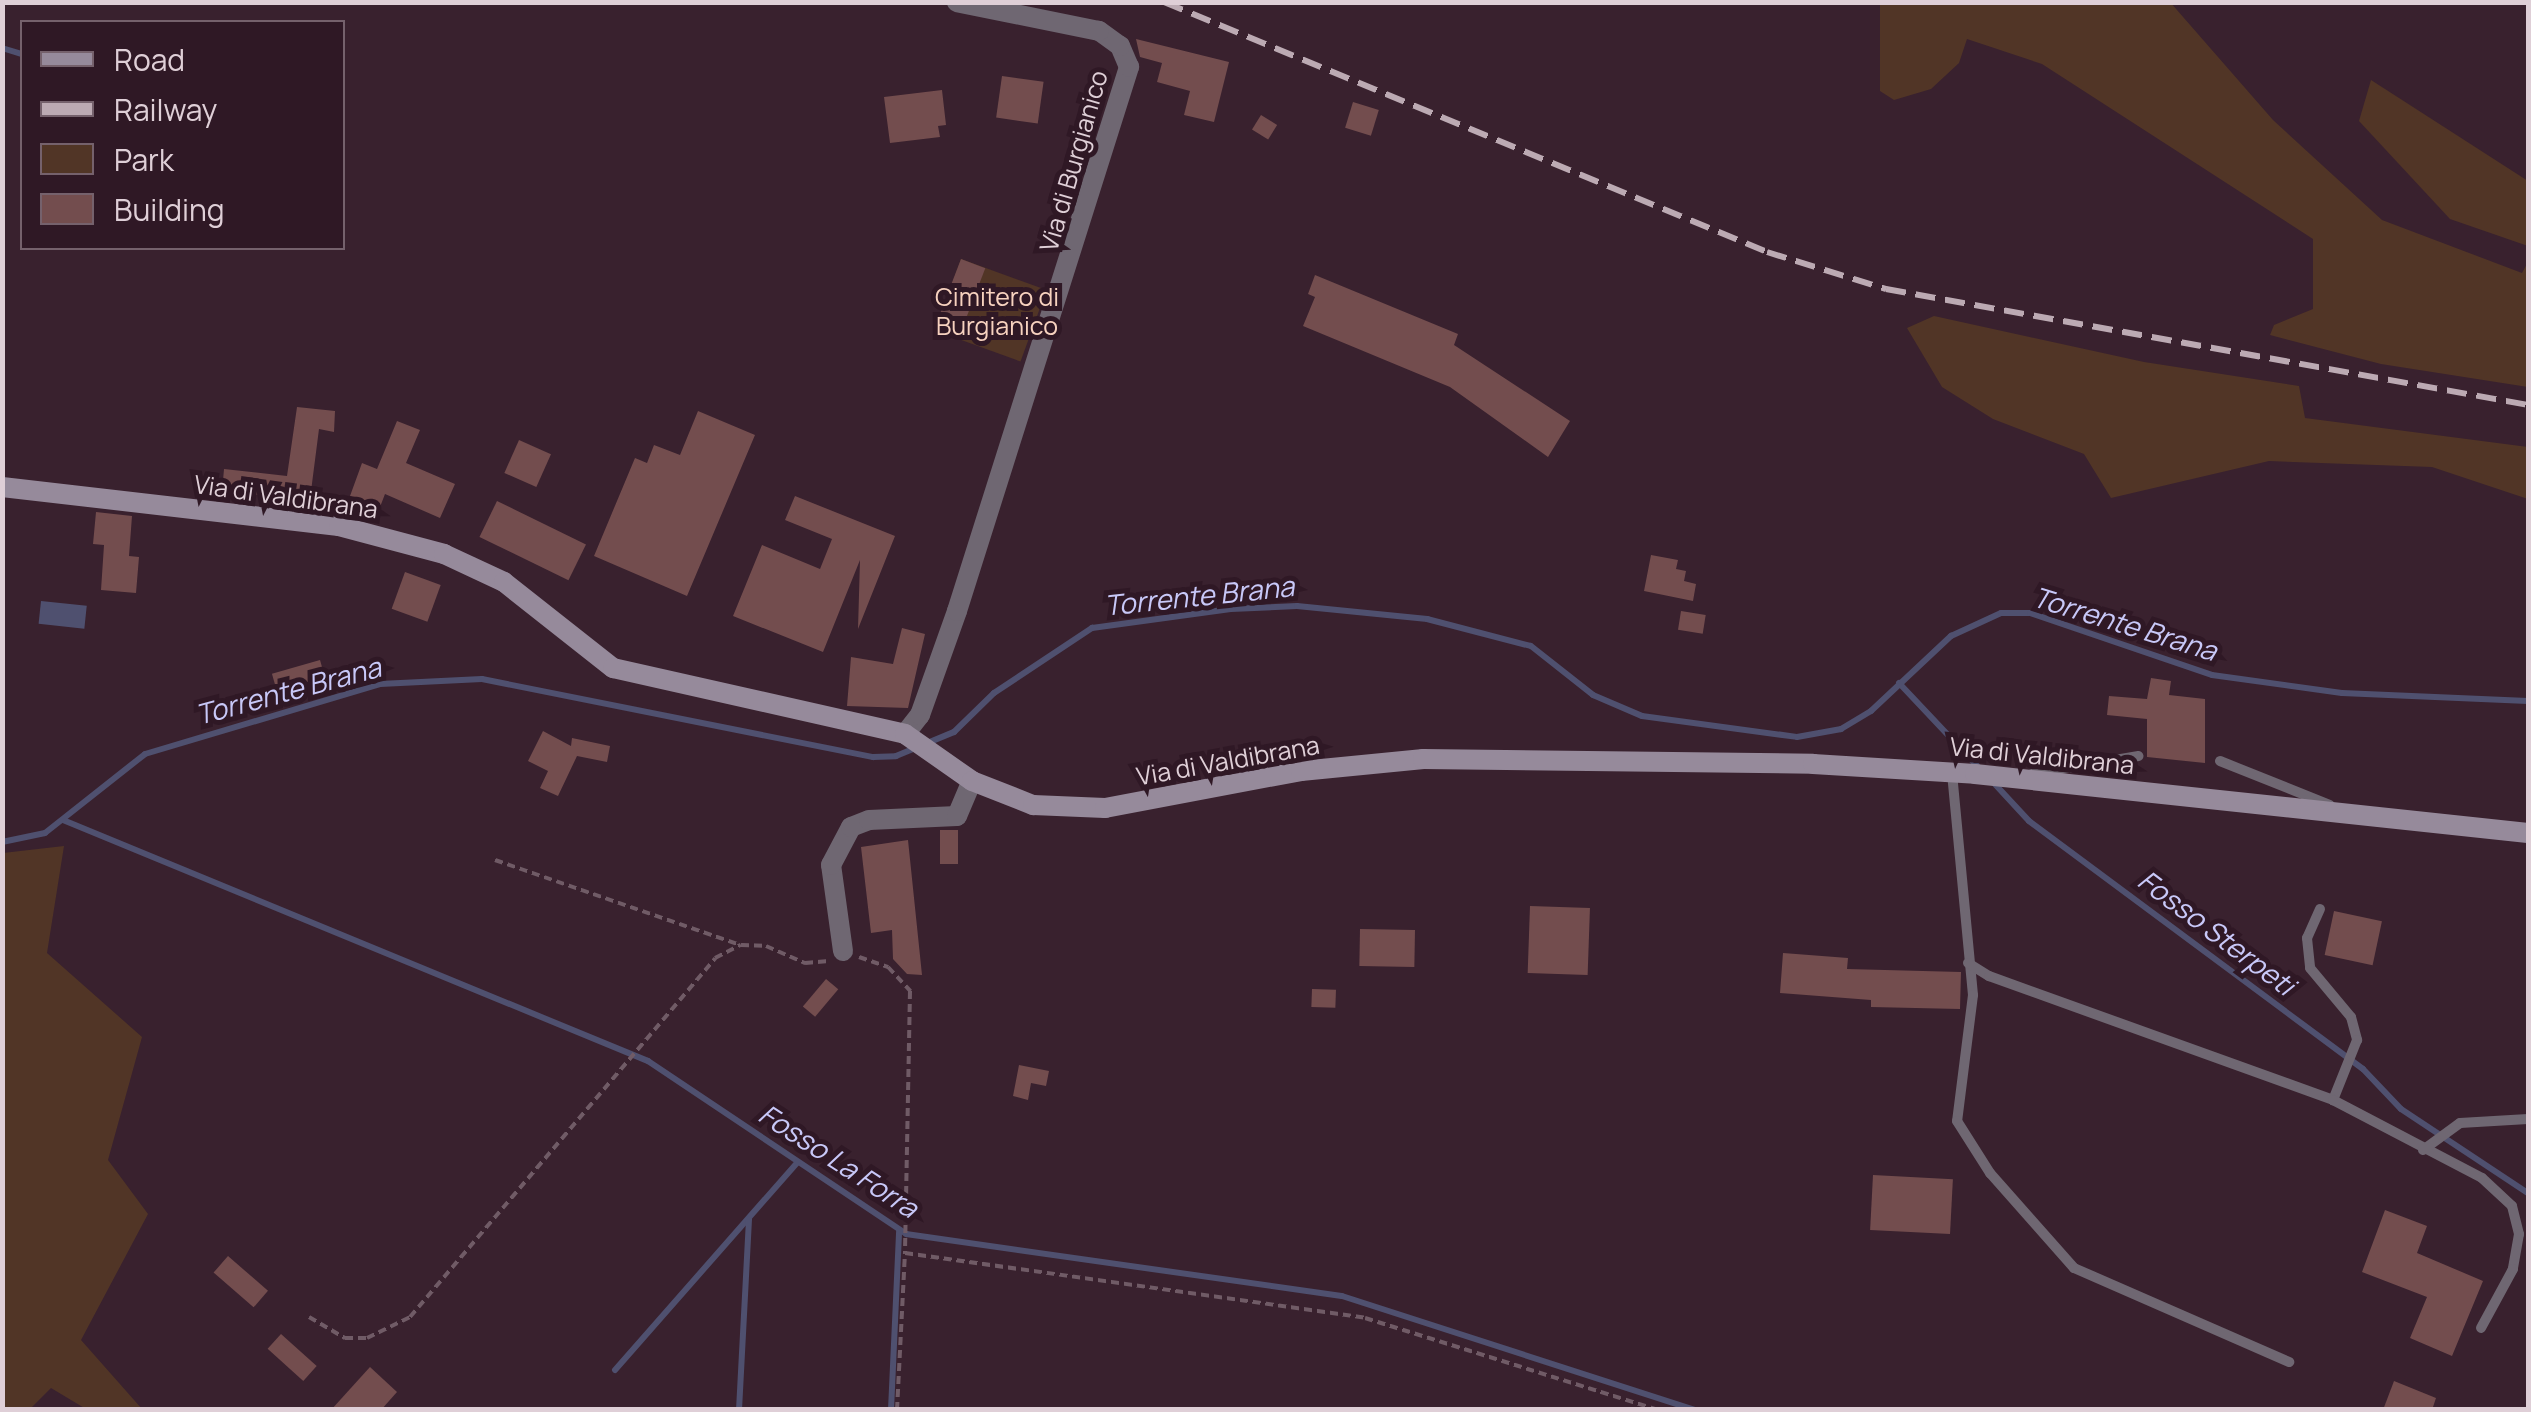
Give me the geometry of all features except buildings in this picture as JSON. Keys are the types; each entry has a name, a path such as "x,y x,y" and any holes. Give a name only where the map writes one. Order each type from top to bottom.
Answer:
{"street":[{"name":"Via di Burgianico","path":"909,736 957,611 1129,68 1120,46 1099,31 957,2"},
{"name":"Via di Valdibrana","path":"2,487 320,524 398,539 504,582 613,668 909,736 972,781 1007,798 1071,808 1424,759 1952,772 2528,833"},
{"path":"843,951 832,865 851,828 869,820 958,816 972,781"}],"lane":[{"path":"2011,778 2138,756"},
{"path":"2220,761 2348,814"},
{"path":"1952,772 1973,996 1957,1120 1990,1174 2074,1268 2289,1362"},
{"path":"2320,910 2307,938 2310,968 2351,1017 2357,1040 2334,1100"},
{"path":"1968,962 1989,976 2334,1100 2482,1178 2512,1206 2518,1234 2513,1269 2481,1328"},
{"path":"2424,1150 2460,1124 2528,1119"}],"path":[{"path":"496,860 741,945 766,946 805,963 832,961 843,951 888,967 910,992 911,1208 897,1410"},
{"path":"309,1316 345,1338 367,1338 410,1317 715,958 741,945"},
{"path":"905,1253 1366,1318 1658,1410"}],"green space":[{"path":"2170,2 2273,120 2382,220 2522,273 2528,262 2528,387 2381,364 2270,335 2274,325 2313,309 2313,239 2042,64 1967,39 1959,63 1931,89 1894,100 1880,91 1880,3"},
{"path":"2371,80 2528,181 2528,246 2450,219 2359,121"},
{"name":"Cimitero di Burgianico","path":"961,259 1047,290 1021,362 935,330"},
{"path":"1934,316 2144,362 2299,386 2305,418 2528,447 2528,499 2432,467 2269,461 2111,498 2084,454 1993,419 1942,387 1907,328"},
{"path":"64,846 47,953 142,1037 108,1160 148,1214 81,1340 142,1409 86,1409 51,1388 30,1409 3,1409 3,853"}],"water":[{"path":"41,601 87,606 84,629 39,624"}],"waterway":[{"path":"2,48 20,53"},
{"name":"Torrente Brana","path":"2,842 45,833 145,754 380,684 482,679 873,757 896,756 954,732 994,693 1092,628 1231,609 1297,606 1427,619 1531,646 1593,695 1642,716 1797,737 1841,729 1871,711 1951,636 2001,613 2030,613 2212,675 2342,693 2528,701"},
{"name":"Fosso Sterpeti","path":"1899,683 1980,769"},
{"name":"Fosso Sterpeti","path":"1992,781 2029,821 2363,1069 2401,1109 2528,1193"},
{"name":"Fosso La Forra","path":"63,820 648,1061 906,1234 1342,1296 1696,1410"},
{"path":"615,1370 798,1162"},
{"path":"739,1410 749,1219"},
{"path":"891,1410 899,1231"}],"railway":[{"path":"1164,2 1767,252 1886,289 2528,405"}]}
